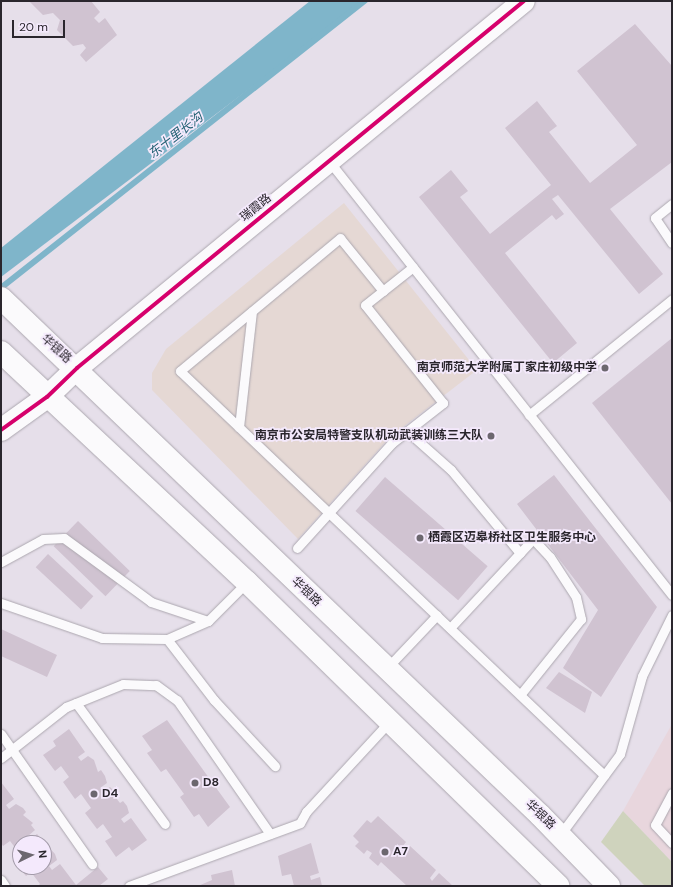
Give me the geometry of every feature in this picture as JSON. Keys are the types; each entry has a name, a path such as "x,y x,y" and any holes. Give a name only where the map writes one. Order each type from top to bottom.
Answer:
{"main road":[{"name":"瑞霞路","path":"1,430 47,397 77,368 524,1"},
{"name":"华银路","path":"7,304 77,368 385,670 560,835 610,886"},
{"path":"1,352 47,397 247,582 558,886"}],"lane":[{"path":"329,161 672,595"},
{"path":"672,204 655,218 672,243"},
{"path":"383,291 340,238 180,371 604,775"},
{"path":"296,548 407,432 443,403 365,305 413,267"},
{"path":"529,415 672,299"},
{"path":"239,427 252,312"},
{"path":"407,432 451,470 520,553"},
{"path":"1,562 43,539 64,538 151,602 208,621"},
{"path":"450,628 533,539 550,558 576,597 582,619 520,695"},
{"path":"1,603 102,638 167,639 208,621 247,582"},
{"path":"385,670 437,615"},
{"path":"560,835 620,754 642,676 672,615"},
{"path":"167,639 214,700 275,766"},
{"path":"1,758 76,703 123,684 156,685 177,700 270,834"},
{"path":"76,703 165,824"},
{"path":"129,886 300,823 306,812 390,721"},
{"path":"1,734 92,864"},
{"path":"672,793 655,825 672,843"},
{"path":"1,880 5,886"}],"shaded area":[{"path":"344,203 477,370 390,437 298,539 152,390 152,373 166,349"},
{"path":"672,724 672,862 623,811"}],"green space":[{"path":"623,811 672,862 672,886 645,886 601,842"}],"water":[{"path":"310,1 365,1 1,277 1,248"}],"building":[{"path":"29,1 91,1 100,12 94,18 99,23 105,18 117,35 86,62 80,55 86,48 83,44 73,46 57,30 60,20 53,13 43,15"},
{"path":"635,24 672,66 672,162 610,209 663,274 639,294 558,195 552,199 564,214 556,220 552,215 505,253 577,343 553,363 419,197 451,170 468,191 460,197 490,234 551,185 505,128 537,101 557,126 549,132 590,183 637,145 577,71"},
{"path":"672,338 672,504 592,403"},
{"path":"554,475 657,607 601,697 563,668 598,610 517,504"},
{"name":"栖霞区迈皋桥社区卫生服务中心","path":"385,477 488,566 458,600 355,511"},
{"path":"78,521 130,571 105,596 54,546"},
{"path":"48,554 93,596 81,609 36,567"},
{"path":"1,629 57,655 47,677 1,656"},
{"path":"559,672 592,692 585,713 546,688"},
{"name":"D8","path":"167,720 230,807 208,827 199,814 194,817 180,797 184,794 166,769 161,772 147,753 152,750 142,736"},
{"name":"D4","path":"69,729 85,752 78,757 81,761 88,756 94,760 98,772 101,770 105,776 107,783 100,788 103,792 110,787 119,796 116,798 120,803 123,801 127,806 129,813 121,819 124,823 131,818 147,840 132,851 129,847 116,857 105,841 112,837 103,824 97,829 85,813 91,808 81,794 75,799 63,782 69,777 61,766 55,771 43,755 56,746 53,741"},
{"path":"1,782 14,799 6,805 9,809 16,804 23,808 26,812 23,815 33,823 31,825 35,830 29,835 12,835 12,844 10,841 3,846 1,843"},
{"name":"A7","path":"378,816 406,842 399,851 403,854 410,846 436,870 430,878 432,881 439,873 453,886 407,886 381,862 378,866 369,858 372,853 367,850 364,854 355,846 359,842 353,836 367,820 371,823"},
{"path":"311,843 319,873 310,876 311,880 320,877 322,886 294,886 291,874 282,876 278,856"},
{"path":"52,851 55,854 57,860 52,864"},
{"path":"60,864 76,885 98,867 108,879 99,886 38,886 40,884 33,875 52,875 52,870"},
{"path":"232,870 235,886 198,886 212,880 211,875"}],"waterway":[{"name":"东十里长沟","path":"1,288 365,1"}],"cycle path":[{"path":"1,430 47,397 77,368 524,1"}],"place":[{"name":"南京师范大学附属丁家庄初级中学","path":"605,368"},
{"name":"南京市公安局特警支队机动武装训练三大队","path":"491,436"},
{"name":"栖霞区迈皋桥社区卫生服务中心","path":"420,538"},
{"name":"D8","path":"195,783"},
{"name":"D4","path":"94,794"},
{"name":"A7","path":"385,852"}]}
